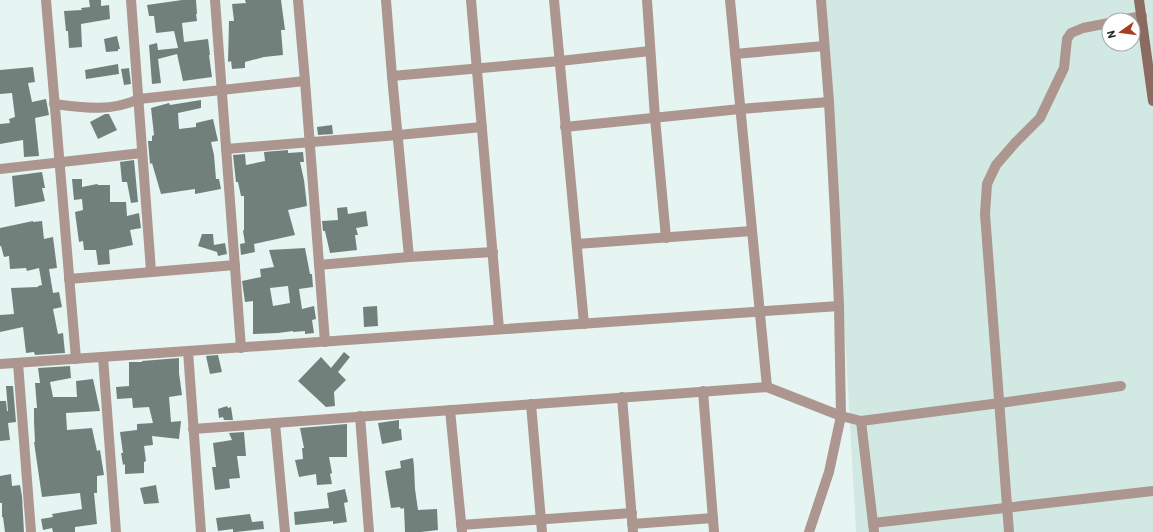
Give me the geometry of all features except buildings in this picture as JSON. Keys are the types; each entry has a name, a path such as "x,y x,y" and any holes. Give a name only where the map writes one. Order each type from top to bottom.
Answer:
{"street":[{"path":"46,0 76,359"},
{"path":"132,0 151,272"},
{"path":"215,0 241,348"},
{"path":"298,0 325,342"},
{"path":"386,0 409,257"},
{"path":"471,0 499,329"},
{"path":"554,0 584,324"},
{"path":"647,0 655,118 666,238"},
{"path":"730,0 767,387"},
{"path":"809,532 829,472 841,416 838,306 829,102 821,0"},
{"path":"1140,0 1153,102"},
{"path":"1009,532 985,214 988,184 996,165 1040,118 1064,68 1066,39 1072,33 1083,28 1101,24"},
{"path":"735,54 824,46"},
{"path":"392,76 560,61 650,51"},
{"path":"54,104 82,108 114,107 128,104 139,99 305,81"},
{"path":"565,127 740,108 829,102"},
{"path":"226,149 482,128"},
{"path":"0,169 142,153"},
{"path":"577,244 752,231"},
{"path":"319,265 409,257 493,252"},
{"path":"69,278 235,265"},
{"path":"0,364 838,306"},
{"path":"188,351 201,532"},
{"path":"103,357 116,532"},
{"path":"18,363 31,532"},
{"path":"194,429 767,387 841,416 861,421 1121,386"},
{"path":"703,391 714,532"},
{"path":"622,397 633,528 713,518"},
{"path":"531,404 542,532"},
{"path":"450,410 461,528 541,518 632,513"},
{"path":"360,416 369,532"},
{"path":"861,421 873,527 1008,508 1153,491"},
{"path":"275,423 285,532"}],"shaded area":[{"path":"826,0 1153,0 1153,532 856,532"}]}
